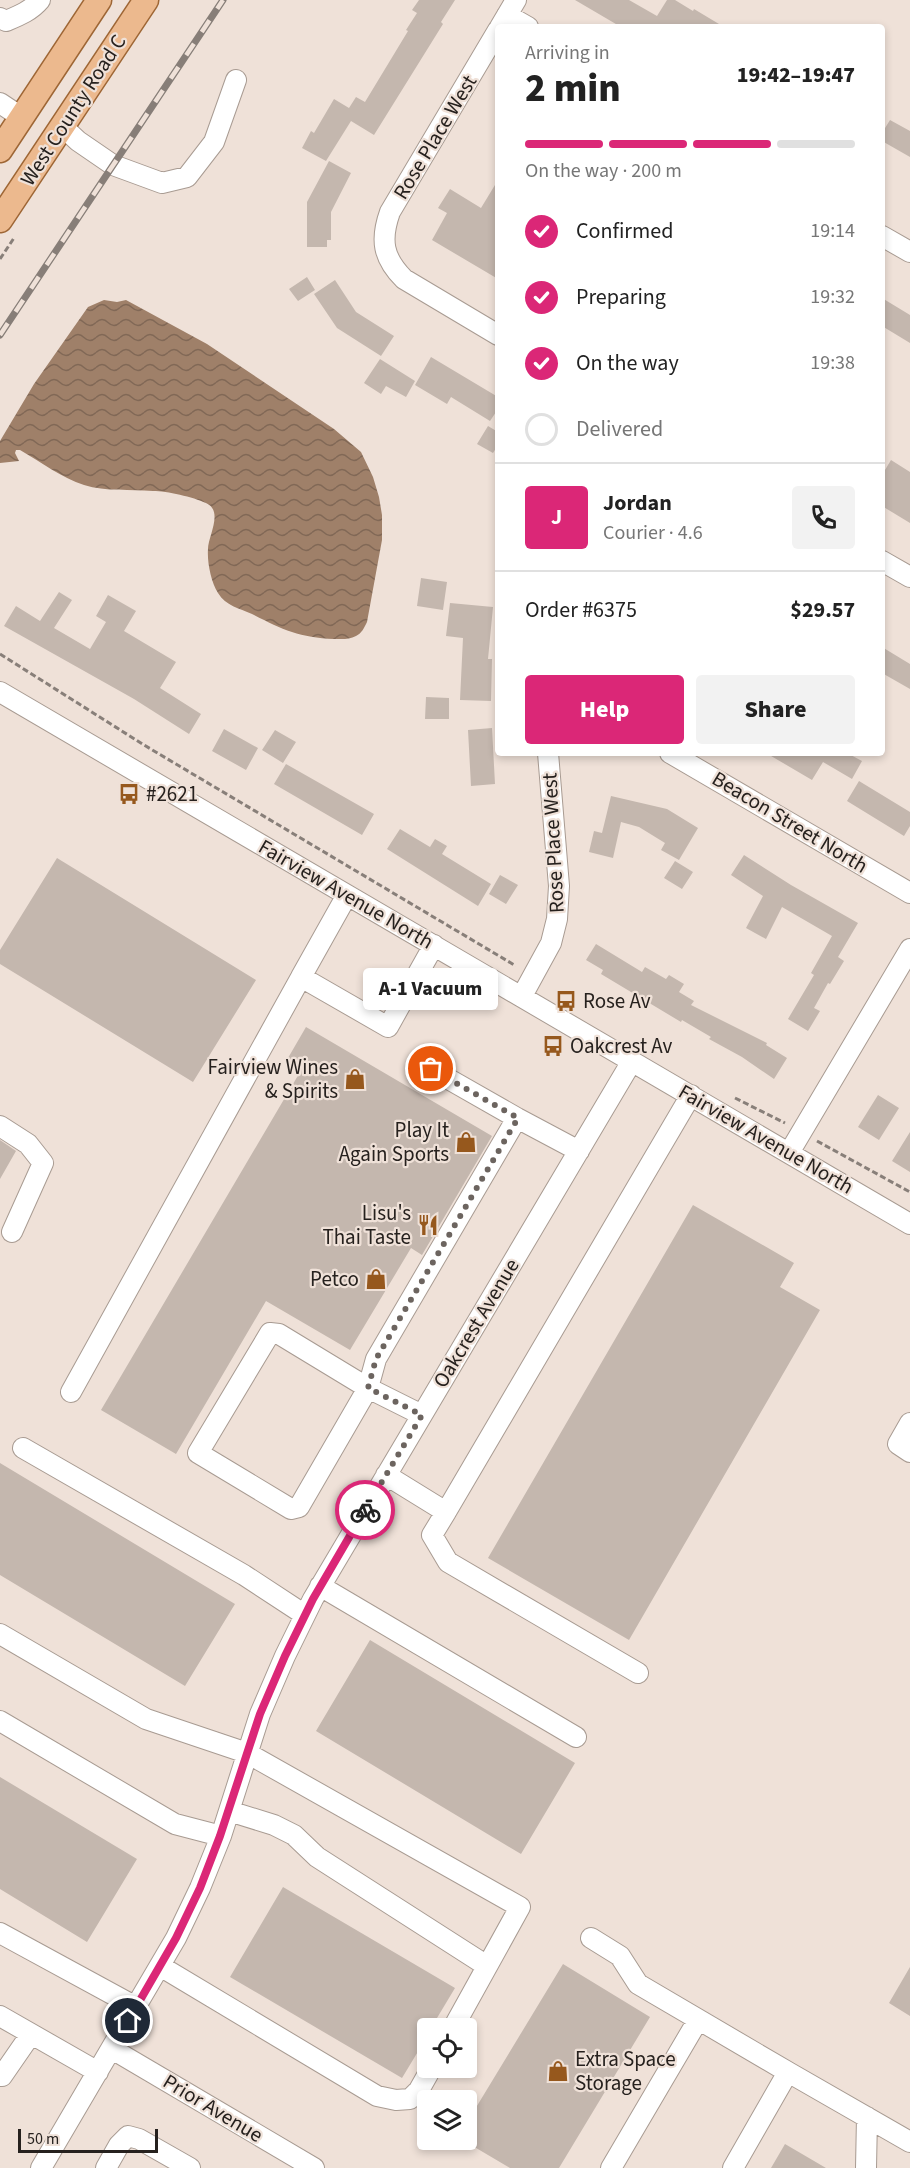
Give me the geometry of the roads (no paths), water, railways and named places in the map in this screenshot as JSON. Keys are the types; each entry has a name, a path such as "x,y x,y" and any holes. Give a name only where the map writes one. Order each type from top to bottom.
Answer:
{"main road":[{"name":"West County Road C","path":"0,150 99,0"},
{"name":"West County Road C","path":"0,220 146,0"}],"street":[{"path":"0,18 6,21 34,8 40,0"},
{"path":"505,18 520,24"},
{"name":"Rose Place West","path":"495,35 390,212 385,226 384,241 386,255 394,269 408,282 495,332"},
{"path":"63,127 78,141 113,165 162,183 187,177 214,142 236,80"},
{"path":"0,103 21,117"},
{"path":"885,238 910,252"},
{"path":"885,563 910,577"},
{"name":"Fairview Avenue North","path":"0,692 434,945 527,988 633,1061 910,1224"},
{"name":"Rose Place West","path":"527,988 551,943 557,920 559,896 548,756"},
{"name":"Beacon Street North","path":"675,756 910,892"},
{"path":"71,1392 347,895"},
{"path":"301,977 388,1027 434,945"},
{"path":"789,1153 910,949"},
{"name":"Oakcrest Avenue","path":"41,2168 160,1966 200,1888 229,1811 260,1714 285,1656 320,1586 633,1061"},
{"path":"431,1069 579,1151"},
{"path":"638,1673 448,1562 432,1535 691,1095"},
{"path":"422,1415 368,1388 279,1334 270,1333 198,1453 291,1509 299,1506 368,1388 376,1359 518,1118"},
{"path":"0,1126 28,1144 43,1163 12,1232"},
{"path":"910,1423 898,1444 910,1452"},
{"path":"23,1448 244,1575 305,1615"},
{"path":"386,1475 446,1512"},
{"path":"320,1586 576,1737"},
{"path":"0,1634 146,1719 247,1753 520,1907 459,2018"},
{"path":"0,1721 174,1824 220,1836"},
{"path":"229,1811 274,1825 294,1835 317,1857 488,1966"},
{"path":"0,1933 136,2007"},
{"path":"591,1938 620,1956 638,1984 910,2142"},
{"path":"160,1966 377,2096 396,2100 410,2099 426,2078"},
{"path":"0,2016 98,2072"},
{"path":"610,2168 698,2020"},
{"path":"0,2076 31,2034"},
{"name":"Prior Avenue","path":"112,2049 314,2168"},
{"path":"732,2168 788,2072"},
{"path":"866,2168 867,2117"},
{"path":"106,2168 119,2145 128,2136 139,2139 190,2168"}],"water":[{"path":"104,300 117,302 126,300 207,344 334,429 361,452 373,477 379,497 382,540 367,622 358,635 342,639 301,635 272,624 225,601 216,588 210,572 208,549 215,518 211,507 206,503 165,492 109,489 84,485 60,474 20,450 16,450 15,453 19,461 0,463 0,441 34,384 88,307"}],"railway":[{"path":"0,335 223,0"}],"place":[{"name":"#2621","path":"129,794"},
{"name":"Rose Av","path":"566,1001"},
{"name":"Oakcrest Av","path":"553,1046"},
{"name":"A-1 Vacuum","path":"431,1069"},
{"name":"Fairview Wines & Spirits","path":"355,1079"},
{"name":"Play It Again Sports","path":"466,1142"},
{"name":"Lisu's Thai Taste","path":"428,1225"},
{"name":"Petco","path":"376,1279"},
{"name":"Extra Space Storage","path":"558,2071"}]}
